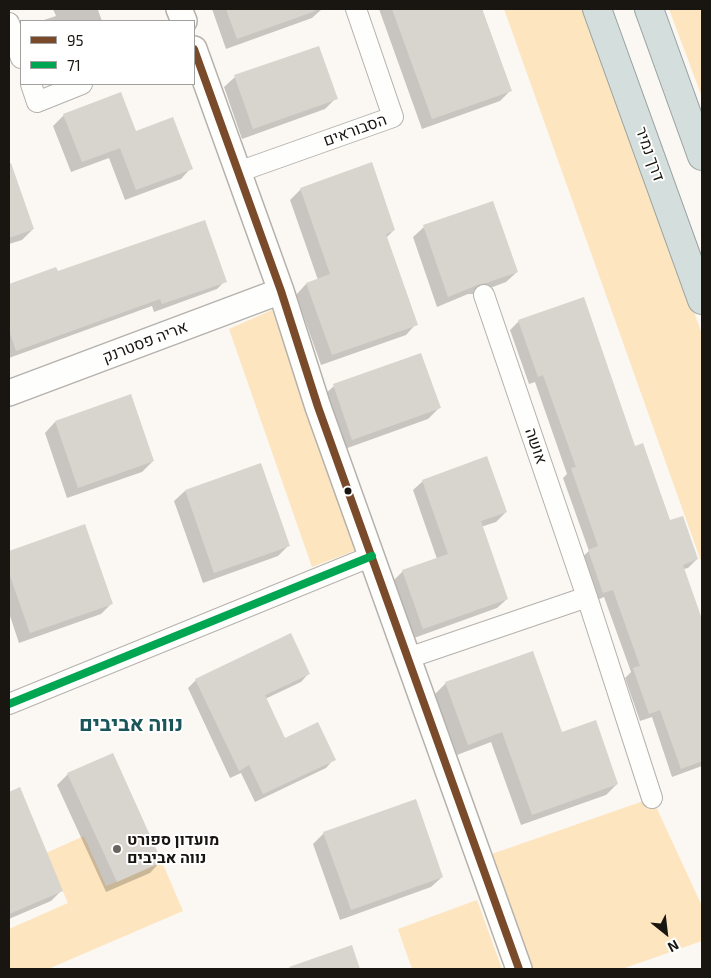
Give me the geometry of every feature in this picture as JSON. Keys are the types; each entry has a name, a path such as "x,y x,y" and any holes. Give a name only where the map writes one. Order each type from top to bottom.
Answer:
{"highway":[{"name":"דרך נמיר","path":"597,9 702,300"},
{"path":"649,9 702,156"}],"street":[{"name":"הסבוראים","path":"238,172 393,117 356,9"},
{"path":"9,23 20,55"},
{"path":"195,52 281,291 318,407 518,969"},
{"path":"34,93 77,85"},
{"name":"אריה פסטרנק","path":"9,393 281,291"},
{"name":"אושה","path":"484,294 588,597 652,798"},
{"path":"9,704 372,556"},
{"path":"408,658 588,597"}],"shaded area":[{"path":"504,9 584,9 702,334 702,564"},
{"path":"669,9 702,9 702,97"},
{"path":"272,310 359,549 312,567 229,329"},
{"path":"652,798 702,906 702,941 622,969 527,969 489,855"},
{"path":"84,836 106,886 162,862 183,911 48,969 9,969 9,929 68,903 46,853"},
{"path":"477,900 502,969 412,969 398,929"}],"building":[{"path":"226,9 315,9 315,11 237,39"},
{"path":"392,9 482,9 512,91 432,119"},
{"path":"319,46 338,99 253,129 234,75"},
{"path":"121,92 136,131 173,117 193,169 136,190 120,148 82,162 63,114"},
{"path":"372,162 395,230 386,234 418,325 332,355 306,283 330,274 300,188"},
{"path":"11,163 34,229 9,238 9,164"},
{"path":"493,201 518,272 448,297 423,225"},
{"path":"205,220 227,282 162,304 160,299 16,351 9,330 9,284 56,267 58,271"},
{"path":"584,297 635,446 643,443 670,520 683,516 698,559 683,565 702,619 702,761 681,769 660,710 649,714 633,668 640,666 613,590 603,593 588,550 598,546 571,468 576,467 543,375 538,377 518,320"},
{"path":"421,353 441,408 352,440 333,384"},
{"path":"131,394 154,461 78,488 55,421"},
{"path":"487,456 507,512 481,521 508,599 423,629 402,570 448,554 422,480"},
{"path":"261,463 290,546 214,573 185,490"},
{"path":"85,524 113,604 30,633 9,573 9,551"},
{"path":"291,633 310,674 265,695 285,738 318,722 336,760 263,794 249,765 239,771 195,679"},
{"path":"533,651 562,732 596,720 618,784 532,815 502,732 468,745 445,682"},
{"path":"113,753 162,862 117,882 67,773"},
{"path":"20,787 63,891 9,914 9,792"},
{"path":"416,799 443,877 351,910 323,832"},
{"path":"352,945 360,969 290,969 289,967"}],"transit line":[{"name":"95","path":"195,52 281,291 318,407 519,969"},
{"name":"71","path":"9,704 372,556"}],"place":[{"name":"מועדון ספורט נווה אביבים","path":"117,849"}],"district":[{"name":"נווה אביבים","path":"131,724"}]}
